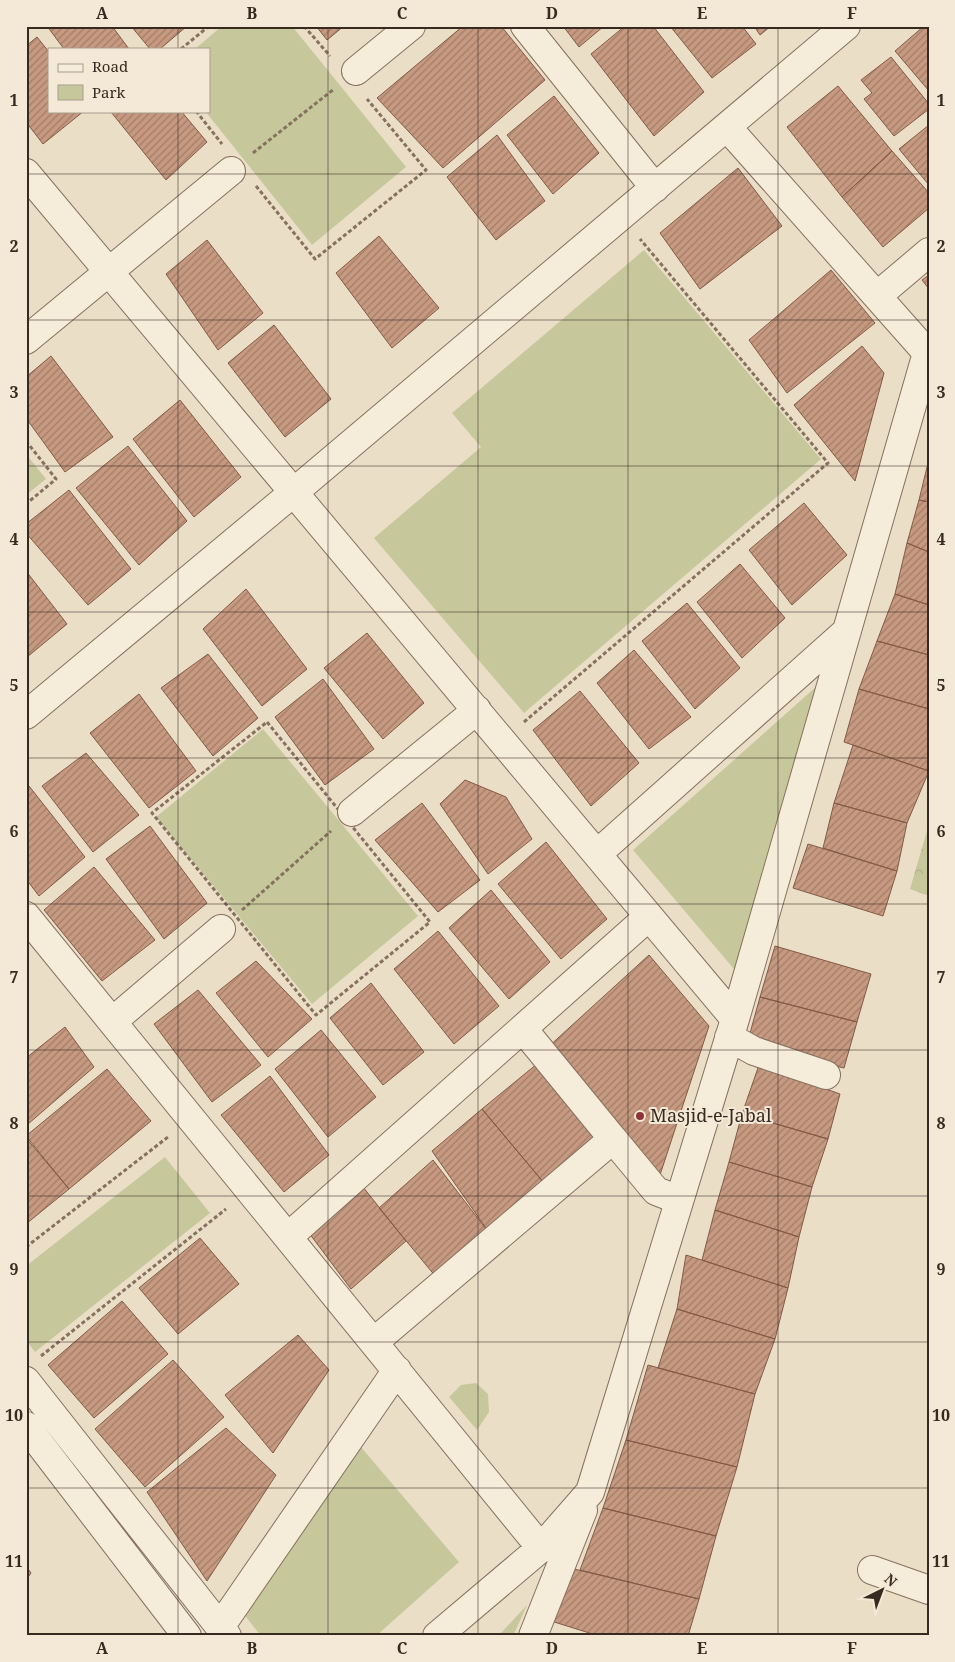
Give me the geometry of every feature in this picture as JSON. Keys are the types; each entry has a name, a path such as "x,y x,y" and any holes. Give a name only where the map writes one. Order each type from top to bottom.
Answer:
{"street":[{"path":"352,74 411,26"},
{"path":"526,26 655,188"},
{"path":"26,715 294,492 846,26"},
{"path":"533,1636 590,1492 732,1028 928,354 727,127"},
{"path":"26,340 235,168"},
{"path":"26,173 597,854 732,1028 754,1051 826,1075"},
{"path":"877,296 929,252"},
{"path":"597,854 847,631"},
{"path":"348,815 477,710"},
{"path":"26,916 541,1548"},
{"path":"288,1236 648,918"},
{"path":"113,1021 229,922"},
{"path":"523,1029 656,1191 679,1200"},
{"path":"374,1342 613,1139"},
{"path":"32,1370 224,1631 396,1370"},
{"path":"26,1426 187,1636"},
{"path":"437,1636 541,1548 590,1492"},
{"path":"872,1570 929,1590"}],"path":[{"path":"182,48 209,26"},
{"path":"197,112 235,168 315,259 426,170 352,74 304,26"},
{"path":"235,168 352,74"},
{"path":"502,741 828,462 621,216"},
{"path":"26,441 56,479 26,504"},
{"path":"267,722 348,815 430,922 316,1015 229,922 152,813 267,722"},
{"path":"229,922 348,815"},
{"path":"26,1246 192,1119"},
{"path":"32,1370 250,1190"}],"green space":[{"path":"222,26 292,26 406,167 312,245 206,112 210,112 210,48 196,48"},
{"path":"644,250 821,459 524,713 374,538 481,447 452,413"},
{"path":"26,454 46,479 26,495"},
{"path":"836,669 745,982 633,850"},
{"path":"263,729 418,916 312,1004 156,817"},
{"path":"929,824 929,896 910,889"},
{"path":"165,1157 210,1213 35,1352 26,1340 26,1266"},
{"path":"476,1383 488,1394 489,1412 477,1430 449,1397 461,1385"},
{"path":"354,1439 459,1562 376,1636 261,1636 239,1608"},
{"path":"527,1605 513,1636 498,1636 502,1632"}],"building":[{"path":"47,26 112,26 128,48 63,48"},
{"path":"131,26 187,26 161,48 149,48"},
{"path":"316,26 344,26 327,40"},
{"path":"463,26 501,26 545,80 443,168 377,98"},
{"path":"563,26 604,26 579,47"},
{"path":"625,26 653,26 704,92 654,136 591,54"},
{"path":"670,26 742,26 756,44 712,78"},
{"path":"754,26 771,26 760,35"},
{"path":"924,26 929,26 929,91 895,51"},
{"path":"37,37 48,51 48,112 83,112 43,144 26,122 26,46"},
{"path":"891,57 929,104 929,109 894,136 864,99 872,93 861,80"},
{"path":"838,86 892,151 842,197 787,127"},
{"path":"554,96 599,153 553,194 507,135"},
{"path":"111,112 182,112 207,142 166,180"},
{"path":"929,125 929,185 899,149"},
{"path":"497,135 545,201 496,240 447,177"},
{"path":"892,151 929,193 929,208 883,247 842,197"},
{"path":"738,168 782,226 700,289 660,233"},
{"path":"379,236 439,308 392,348 336,273"},
{"path":"207,240 263,313 218,350 166,274"},
{"path":"831,270 875,323 787,393 749,340"},
{"path":"929,275 929,289 922,280"},
{"path":"274,325 331,399 285,437 228,363"},
{"path":"862,346 884,373 855,481 794,405"},
{"path":"51,356 113,437 65,472 26,418 26,377"},
{"path":"180,400 241,477 194,517 133,439"},
{"path":"128,446 187,521 139,565 76,488"},
{"path":"929,459 929,502 919,500"},
{"path":"69,490 131,569 88,605 26,533 26,524"},
{"path":"919,500 929,502 929,552 907,543"},
{"path":"804,503 847,555 792,605 749,550"},
{"path":"907,543 929,552 929,605 895,594"},
{"path":"740,564 785,618 742,658 697,602"},
{"path":"26,571 67,624 26,658"},
{"path":"246,589 307,669 262,706 203,629"},
{"path":"895,594 929,605 929,655 877,641"},
{"path":"687,603 740,668 695,709 642,641"},
{"path":"367,633 424,703 383,739 324,668"},
{"path":"877,641 929,655 929,709 859,689"},
{"path":"634,650 691,717 649,749 597,683"},
{"path":"208,654 258,718 213,756 161,688"},
{"path":"323,679 374,749 325,785 275,717"},
{"path":"859,689 929,709 929,771 844,742"},
{"path":"580,691 639,763 591,806 533,730"},
{"path":"139,694 196,771 149,808 90,733"},
{"path":"853,745 929,771 907,823 834,803"},
{"path":"86,753 139,815 93,852 42,786"},
{"path":"465,780 506,797 532,839 488,874 440,804"},
{"path":"29,786 85,857 39,896 26,879 26,788"},
{"path":"422,803 480,880 438,912 375,840"},
{"path":"834,803 907,823 897,871 823,848"},
{"path":"150,826 207,903 164,939 106,859"},
{"path":"546,842 607,919 561,959 498,884"},
{"path":"808,844 897,871 883,916 793,888"},
{"path":"94,867 155,940 102,981 44,910"},
{"path":"491,890 550,962 509,999 449,928"},
{"path":"438,931 499,1006 454,1044 394,969"},
{"path":"775,946 871,974 857,1022 760,997"},
{"name":"Masjid-e-Jabal","path":"649,955 709,1026 657,1184 546,1049"},
{"path":"256,961 312,1019 268,1057 216,993"},
{"path":"371,983 424,1052 383,1085 330,1018"},
{"path":"198,990 261,1065 212,1102 154,1024"},
{"path":"760,997 857,1022 844,1068 747,1044"},
{"path":"65,1027 94,1067 28,1124 26,1058"},
{"path":"321,1030 376,1097 328,1137 275,1069"},
{"path":"543,1059 608,1138 549,1189 482,1109"},
{"path":"759,1065 840,1094 828,1139 742,1114"},
{"path":"107,1069 151,1121 69,1189 26,1136"},
{"path":"270,1076 329,1155 284,1192 221,1115"},
{"path":"482,1109 549,1189 493,1238 432,1151"},
{"path":"742,1114 828,1139 812,1187 729,1162"},
{"path":"26,1138 69,1189 26,1224"},
{"path":"433,1160 493,1238 441,1283 379,1208"},
{"path":"729,1162 812,1187 799,1237 715,1210"},
{"path":"363,1187 406,1241 351,1289 309,1233"},
{"path":"715,1210 799,1237 788,1288 702,1260"},
{"path":"200,1238 239,1284 178,1334 139,1288"},
{"path":"686,1255 788,1288 775,1339 677,1309"},
{"path":"122,1301 168,1354 94,1418 48,1365"},
{"path":"677,1309 775,1339 755,1394 658,1368"},
{"path":"298,1335 329,1370 273,1453 225,1395"},
{"path":"173,1360 224,1417 145,1487 95,1429"},
{"path":"648,1365 755,1394 737,1467 626,1440"},
{"path":"226,1428 276,1475 207,1581 147,1492"},
{"path":"626,1440 737,1467 716,1536 603,1508"},
{"path":"603,1508 716,1536 699,1599 580,1570"},
{"path":"26,1566 31,1573 26,1580"},
{"path":"570,1568 699,1599 688,1636 599,1636 551,1621"}],"place":[{"name":"Masjid-e-Jabal","path":"640,1116"}]}
